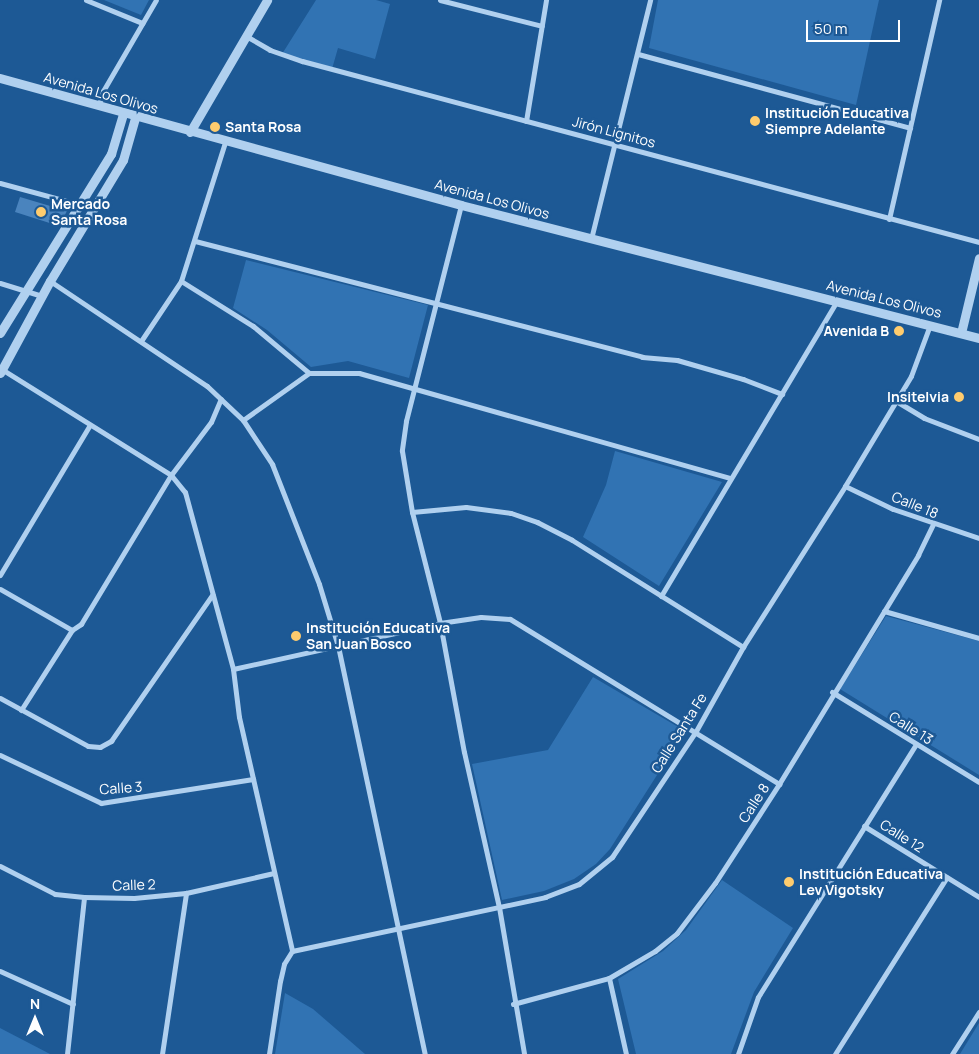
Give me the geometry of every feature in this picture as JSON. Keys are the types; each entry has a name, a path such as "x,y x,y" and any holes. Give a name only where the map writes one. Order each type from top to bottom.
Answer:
{"street":[{"path":"86,0 142,23"},
{"path":"98,106 103,91 156,0"},
{"path":"190,132 267,0"},
{"path":"440,0 542,26"},
{"path":"526,121 546,0"},
{"path":"591,239 613,143 638,54 650,0"},
{"path":"889,219 939,0"},
{"name":"Jirón Lignitos","path":"246,36 270,50 302,61 979,242"},
{"path":"638,54 910,128"},
{"name":"Avenida Los Olivos","path":"0,78 135,118 460,205 979,338"},
{"path":"0,333 24,290 111,154 123,114"},
{"path":"135,118 122,160 50,281 1,370 171,475 185,492 233,669 239,717 292,951 282,972 268,1054"},
{"path":"141,341 181,281 225,142"},
{"path":"0,183 78,204"},
{"path":"460,205 414,390 402,451 412,512 440,623 464,752 498,907 513,1004 524,1054"},
{"path":"195,241 436,301 642,357 677,360 743,379 782,394"},
{"path":"961,333 979,258"},
{"path":"50,281 186,369 243,420 272,464 320,584 338,646 425,1054"},
{"path":"181,281 253,326 309,373"},
{"path":"0,283 43,296"},
{"path":"660,596 837,301"},
{"name":"Calle Santa Fe","path":"292,951 498,907 566,890 595,873 612,857 696,731 742,647 846,486 896,401 918,359 930,325"},
{"path":"243,420 309,373 359,373 730,478"},
{"path":"21,710 72,630 81,624 171,475 211,422 221,399"},
{"path":"896,401 946,428 979,440"},
{"path":"0,575 89,426"},
{"name":"Calle 18","path":"846,486 893,509 979,538"},
{"path":"412,512 466,507 511,513 572,540 742,647"},
{"name":"Calle 8","path":"513,1004 609,978 655,951 677,933 716,883 779,784 832,692 884,611 933,524"},
{"path":"0,589 72,630"},
{"path":"0,698 88,746 100,747 111,741 212,595"},
{"path":"884,611 979,638"},
{"path":"233,669 440,623 481,617 510,619 696,731 779,784"},
{"name":"Calle 13","path":"832,692 979,782"},
{"path":"738,1054 758,997 916,744"},
{"name":"Calle 3","path":"0,755 101,803 253,779"},
{"name":"Calle 12","path":"864,826 979,897"},
{"name":"Calle 2","path":"0,866 55,894 84,897 134,898 186,893 274,873"},
{"path":"835,1054 947,877"},
{"path":"162,1054 186,893"},
{"path":"67,1054 84,897"},
{"path":"0,971 73,1004"},
{"path":"609,978 626,1054"},
{"path":"952,1054 979,1012"}],"shaded area":[{"path":"104,0 149,0 141,15"},
{"path":"316,0 376,0 390,4 375,59 338,48 332,69 282,54"},
{"path":"658,0 879,0 856,105 649,48"},
{"path":"246,260 428,305 409,378 348,361 311,367 267,330 233,308"},
{"path":"615,451 722,482 659,586 583,537 606,485"},
{"path":"886,616 979,641 979,775 840,689"},
{"path":"593,677 685,731 610,849 596,864 574,879 544,891 502,900 472,764 548,750"},
{"path":"722,880 793,928 754,992 731,1054 636,1054 618,979 663,951 686,930"},
{"path":"285,993 313,1009 365,1054 275,1054"},
{"path":"979,1023 979,1054 960,1054"},
{"path":"0,1028 50,1054 0,1054"}],"building":[{"name":"Mercado Santa Rosa","path":"20,197 67,211 59,226 15,212"}],"place":[{"name":"Institución Educativa Siempre Adelante","path":"755,121"},
{"name":"Santa Rosa","path":"215,127"},
{"name":"Mercado Santa Rosa","path":"41,212"},
{"name":"Avenida B","path":"899,331"},
{"name":"Insitelvia","path":"959,397"},
{"name":"Institución Educativa San Juan Bosco","path":"296,636"},
{"name":"Institución Educativa Lev Vigotsky","path":"789,882"}]}
